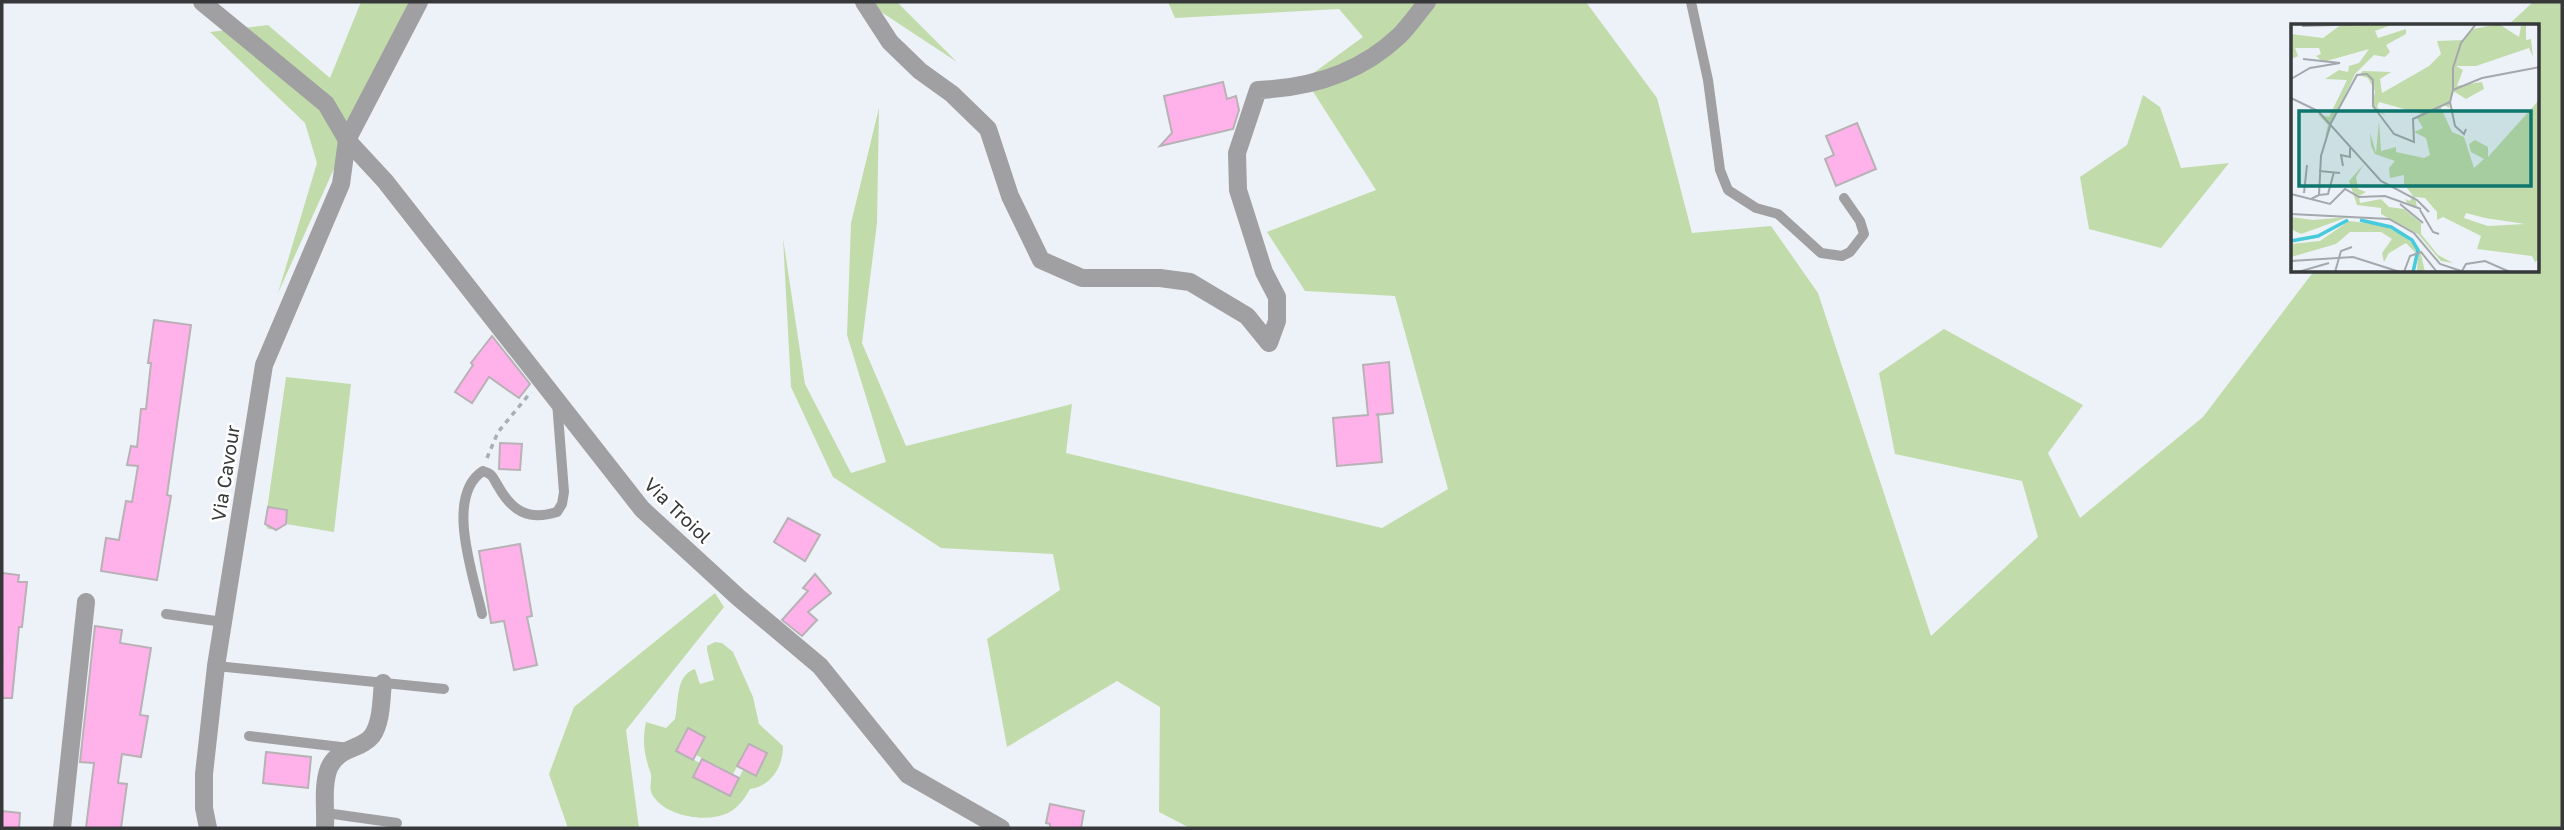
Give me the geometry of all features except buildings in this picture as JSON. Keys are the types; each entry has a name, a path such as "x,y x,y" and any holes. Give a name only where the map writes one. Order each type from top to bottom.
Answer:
{"street":[{"name":"Via Troiol","path":"202,2 326,104 347,140 386,181 642,509 739,598 820,666 908,775 1001,828"},
{"name":"Via Cavour","path":"208,828 204,808 204,774 216,666 264,365 341,184 347,140 419,2"},
{"path":"864,2 890,42 920,71 952,94 988,129 1010,195 1041,260 1082,278 1160,278 1190,282 1247,316 1269,342 1277,321 1277,297 1264,272 1238,190 1237,153 1258,90 1287,89 1319,81 1370,60 1401,33 1427,2"},
{"path":"62,828 86,602"},
{"path":"326,820 326,789 330,767 349,748 370,739 377,727 383,683"}],"lane":[{"path":"1691,2 1708,80 1720,170 1728,190 1756,208 1778,215 1821,253 1842,256 1850,252 1864,234 1860,220 1844,198"},
{"path":"482,614 462,511 466,494 477,475 483,471 493,477 506,500 521,512 531,516 545,516 557,512 562,504 564,476 557,400"},
{"path":"166,614 223,622"},
{"path":"216,666 444,689"},
{"path":"249,736 349,748"},
{"path":"326,820 397,823"}],"path":[{"path":"483,471 498,432 542,380"}],"green space":[{"path":"361,2 409,2 278,293 317,163 305,123 210,32 268,25 330,78"},
{"path":"866,2 897,2 957,62"},
{"path":"1168,2 1586,2 1657,98 1692,233 1771,226 1818,293 1931,636 2038,537 2022,481 1895,454 1879,373 1944,329 2083,405 2048,453 2080,518 2203,417 2312,273 2540,273 2540,24 2509,24 2533,2 2562,2 2562,828 1190,828 1159,812 1160,707 1117,681 1007,747 987,639 1060,590 1053,554 941,548 833,477 791,387 783,238 805,384 851,473 886,462 847,335 851,223 879,108 877,223 862,343 906,446 1072,404 1066,453 1382,528 1448,489 1395,296 1305,291 1267,232 1376,190 1305,79 1363,37 1339,9 1175,18"},
{"path":"2143,95 2160,107 2181,168 2229,163 2161,248 2089,229 2080,177 2127,145"},
{"path":"286,377 351,384 334,532 286,524 268,529 265,524"},
{"path":"715,593 724,607 626,730 639,828 568,828 549,774 574,707"},
{"path":"715,642 722,643 733,652 753,697 759,724 783,746 781,761 770,780 750,789 728,813 699,818 668,809 653,796 644,738 646,722 666,728 675,719 681,683 689,672 695,669 700,684 714,680 707,646","holes":["688,728 705,737 696,755 733,774 749,744 767,753 756,776 743,770 730,796 693,777 700,763 677,751"]}]}
